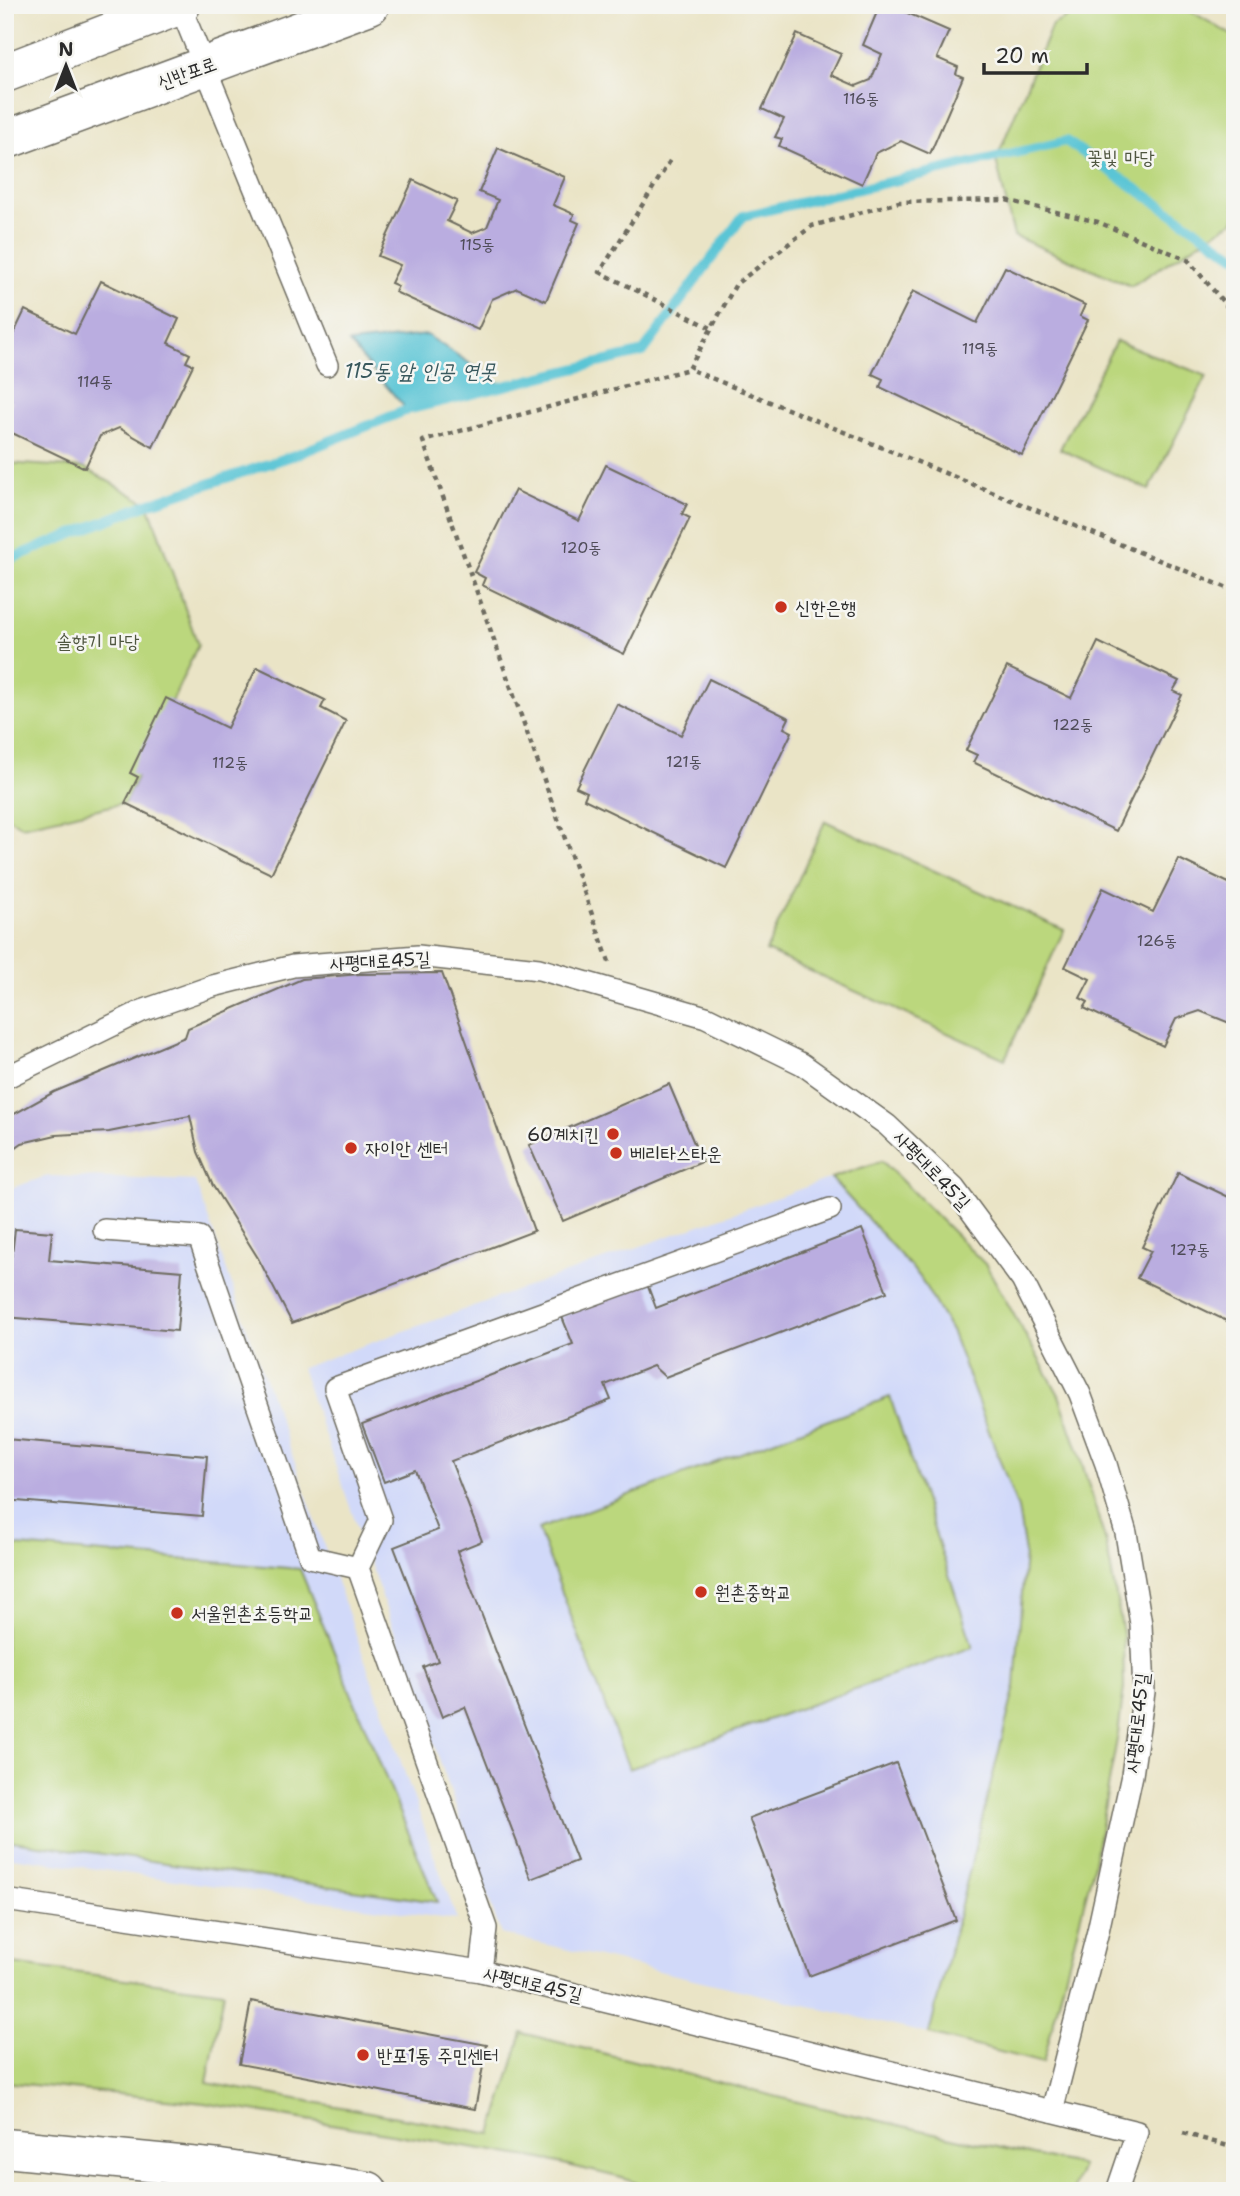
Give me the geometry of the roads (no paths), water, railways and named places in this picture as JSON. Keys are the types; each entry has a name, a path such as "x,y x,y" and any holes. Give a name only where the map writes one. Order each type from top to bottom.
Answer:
{"main road":[{"path":"5,73 181,5"},
{"name":"신반포로","path":"5,140 370,5"},
{"path":"5,2148 220,2169 368,2191"}],"lane":[{"path":"5,83 74,58 181,5 327,365"},
{"name":"사평대로45길","path":"5,1078 142,1011 213,986 293,966 418,956 540,969 706,1017 803,1064 887,1125 954,1188 1022,1280 1080,1394 1126,1533 1141,1624 1144,1692 1129,1788 1098,1931 1052,2111"},
{"path":"481,1971 486,1928 358,1568 381,1520 335,1388 830,1209"},
{"path":"104,1230 199,1237 310,1557 358,1568"},
{"name":"사평대로45길","path":"5,1900 481,1971 1137,2132 1117,2191"}],"water":[{"name":"115동 앞 인공 연못","path":"427,335 504,386 407,410 349,343"}],"waterway":[{"path":"5,561 148,504 295,455 407,410 643,352 743,216 1066,141 1235,256"}],"place":[{"name":"신한은행","path":"781,607"},
{"name":"60계치킨","path":"613,1134"},
{"name":"자이안 센터","path":"351,1148"},
{"name":"베리타스타운","path":"616,1153"},
{"name":"원촌중학교","path":"701,1592"},
{"name":"서울원촌초등학교","path":"177,1613"},
{"name":"반포1동 주민센터","path":"363,2055"}],"park label":[{"name":"꽃빛 마당","path":"1121,157"},
{"name":"솔향기 마당","path":"98,641"}]}
